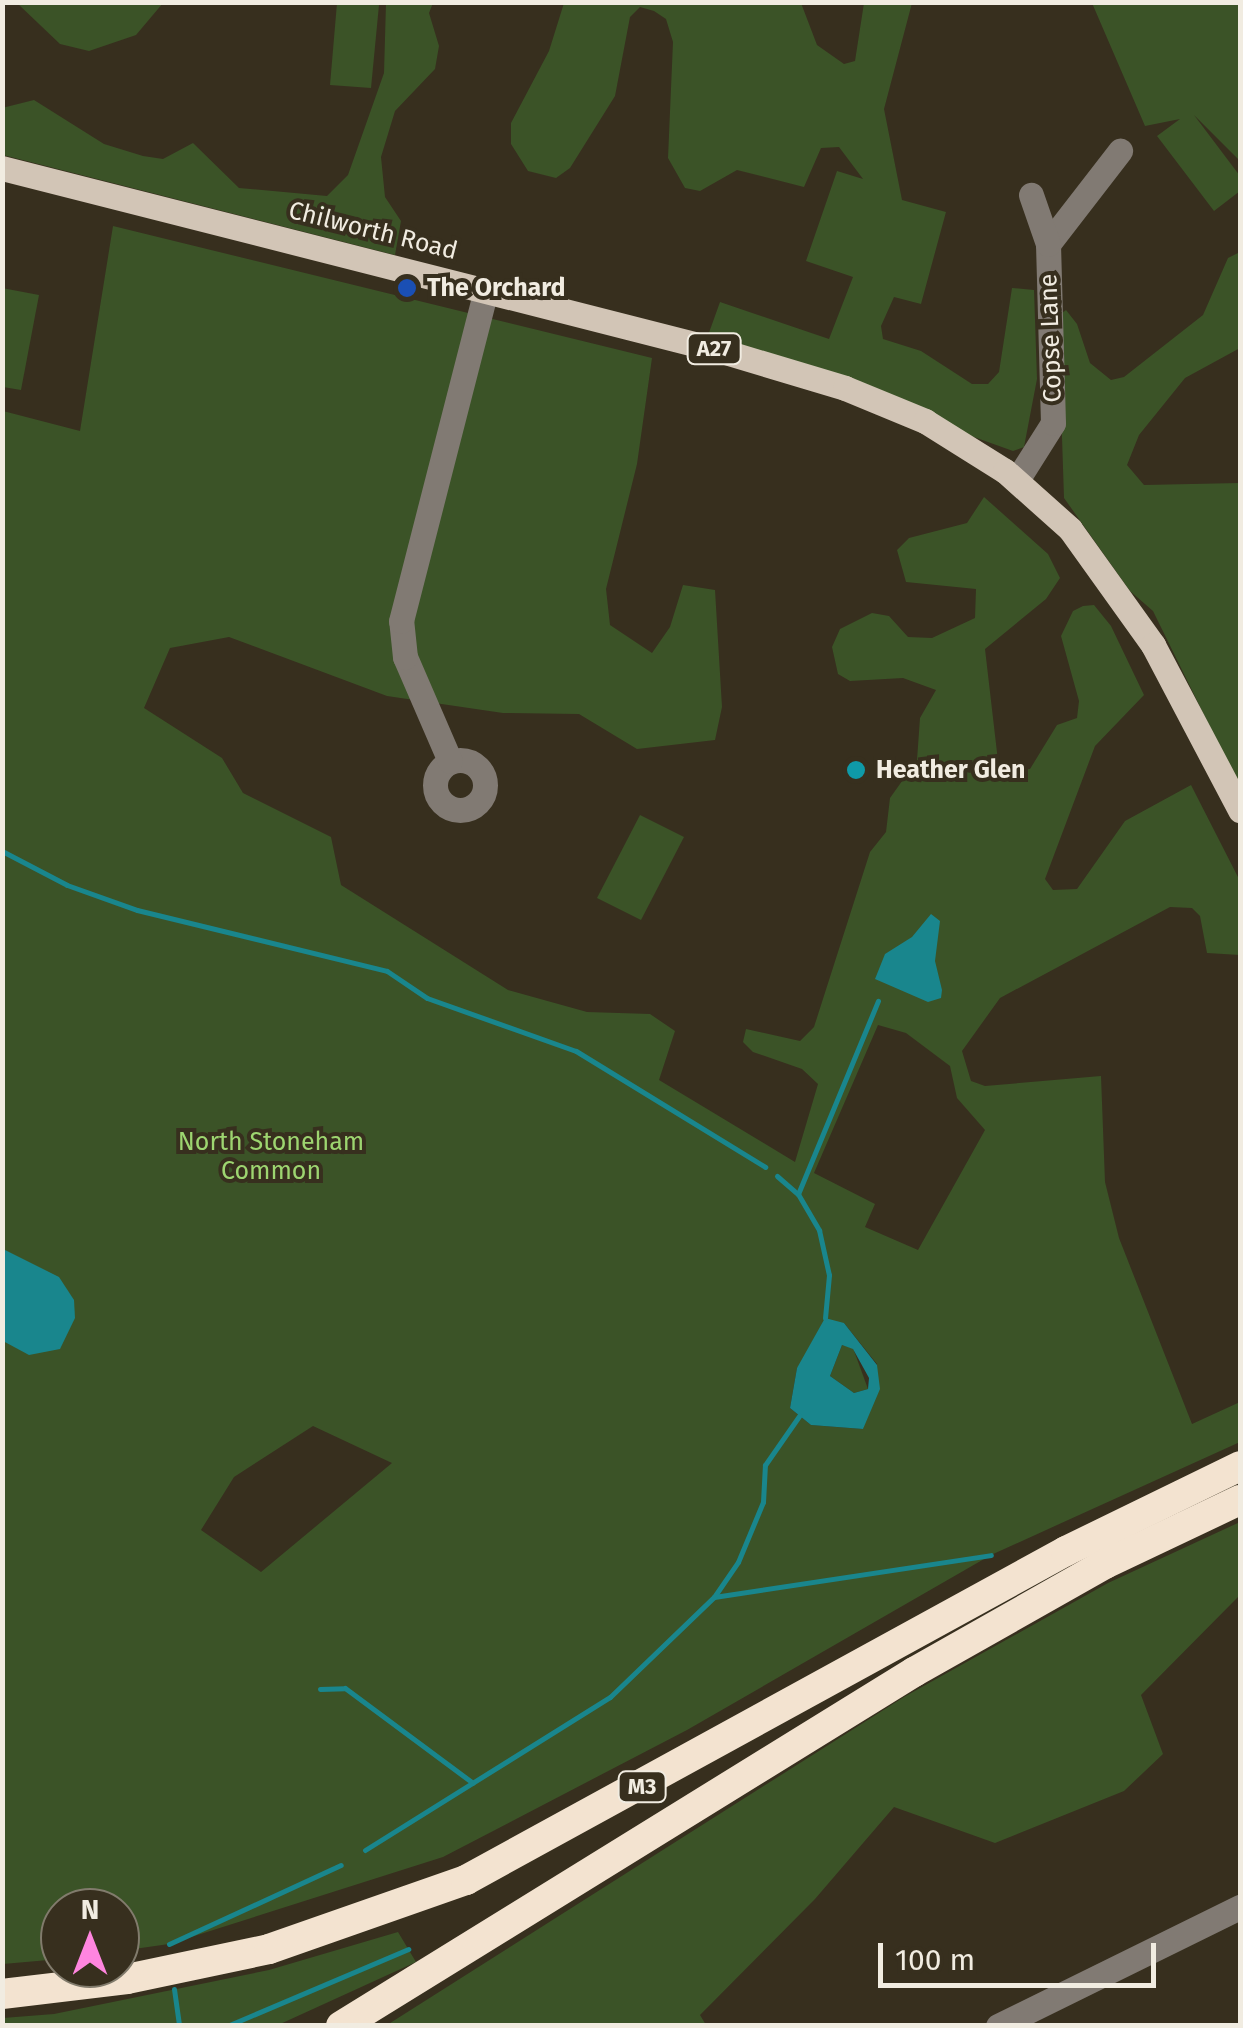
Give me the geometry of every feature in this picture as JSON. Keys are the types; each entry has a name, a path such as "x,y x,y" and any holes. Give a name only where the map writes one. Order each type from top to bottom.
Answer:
{"highway":[{"name":"M3","path":"2,1994 127,1979 269,1949 466,1880 1066,1551 1240,1466"},
{"name":"M3","path":"341,2026 914,1672 1105,1564 1240,1500"}],"main road":[{"name":"Chilworth Road","path":"2,168 486,291 845,388 926,421 1018,480 1070,528 1118,590 1240,810"}],"street":[{"name":"Copse Lane","path":"1048,244 1120,151"},
{"name":"Copse Lane","path":"1018,480 1053,423 1048,244 1031,195"},
{"path":"450,761 405,657 402,621 486,291"},
{"path":"998,2026 1240,1907"}],"green space":[{"path":"17,3 163,3 136,35 89,51 60,44"},
{"path":"337,3 379,5 371,88 330,85"},
{"path":"386,3 433,3 429,13 439,46 435,69 395,111 381,157 385,197 401,221 395,255 3,155 2,108 34,100 104,144 163,159 193,143 239,188 327,196 348,175 384,73"},
{"path":"564,3 801,3 817,45 844,64 855,61 864,3 912,3 884,109 902,200 946,212 921,304 894,297 881,326 883,339 921,351 972,384 988,384 999,372 1012,288 1034,290 1037,379 1024,447 1013,451 706,341 720,302 829,339 853,277 806,261 837,171 863,179 839,147 821,148 804,187 737,170 700,191 685,188 668,158 673,42 666,19 654,11 640,7 630,17 615,96 570,168 556,178 528,171 511,144 511,123 549,51"},
{"path":"1092,3 1240,3 1240,161 1194,115 1240,176 1240,191 1214,211 1157,136 1180,119 1145,126"},
{"name":"North Stoneham Common","path":"113,226 652,358 637,464 606,589 610,625 652,653 670,627 683,585 715,590 722,707 715,740 637,749 579,714 503,713 387,696 229,637 170,648 144,708 222,758 243,793 331,837 341,885 508,990 587,1012 650,1014 675,1031 659,1080 795,1162 818,1084 802,1069 753,1052 743,1042 746,1029 800,1041 814,1027 870,852 886,832 890,798 917,760 920,718 936,690 903,678 850,681 838,674 832,647 840,629 872,613 889,616 908,637 932,638 975,618 976,589 906,582 897,550 909,538 967,523 984,497 1048,554 1060,578 1046,599 985,649 998,761 1008,770 1030,769 1057,725 1077,718 1079,701 1061,636 1073,611 1083,606 1094,605 1111,626 1144,695 1095,746 1045,879 1053,890 1077,889 1125,821 1191,785 1240,881 1240,955 1207,953 1200,916 1192,908 1170,907 1000,998 962,1051 971,1081 985,1086 1101,1076 1105,1182 1119,1238 1192,1424 1240,1402 1240,1442 991,1555 687,1730 443,1857 169,1944 140,1948 140,1888 40,1888 40,1961 3,1964 3,411 80,431","holes":["878,1025 906,1033 950,1066 957,1098 985,1130 918,1250 865,1227 875,1204 814,1173","844,1323 877,1364 863,1429 811,1425 790,1408 797,1368","313,1426 392,1463 261,1572 201,1530 234,1477"]},
{"path":"1240,252 1240,348 1185,378 1139,435 1127,465 1144,485 1240,483 1240,788 1153,611 1130,591 1064,498 1058,316 1066,310 1077,324 1090,363 1111,380 1124,377 1203,315 1228,258"},
{"path":"2,288 39,295 21,390 3,387"},
{"path":"640,815 684,837 641,920 597,898"},
{"path":"842,1345 853,1348 868,1389 854,1393 830,1376"},
{"path":"1240,1522 1240,1595 1141,1695 1163,1754 1124,1791 995,1843 894,1807 815,1899 700,2015 706,2025 387,2025 904,1697 1108,1583"},
{"path":"398,1932 416,1962 278,2025 3,2026 3,2018 54,2014 269,1970"}],"water":[{"path":"931,914 940,921 935,961 942,990 941,998 928,1002 875,979 885,954 912,937"},
{"path":"3,1249 59,1277 74,1300 75,1318 60,1349 29,1355 3,1341"},
{"path":"825,1318 844,1323 877,1365 880,1389 863,1429 811,1425 790,1408 797,1368","holes":["842,1345 853,1349 869,1378 868,1389 854,1393 830,1376"]}],"waterway":[{"path":"2,851 67,885 137,910 387,971 427,998 576,1051 765,1167"},
{"path":"798,1194 878,1001"},
{"path":"777,1176 798,1194 819,1230 829,1275 825,1318"},
{"path":"365,1850 610,1697 714,1597 738,1562 763,1502 765,1465 799,1416"},
{"path":"714,1597 991,1555"},
{"path":"320,1689 345,1688 473,1783"},
{"path":"169,1944 341,1865"},
{"path":"227,2026 408,1949"},
{"path":"174,1989 179,2026"}],"place":[{"name":"The Orchard","path":"407,288"},
{"name":"Heather Glen","path":"856,770"}]}
